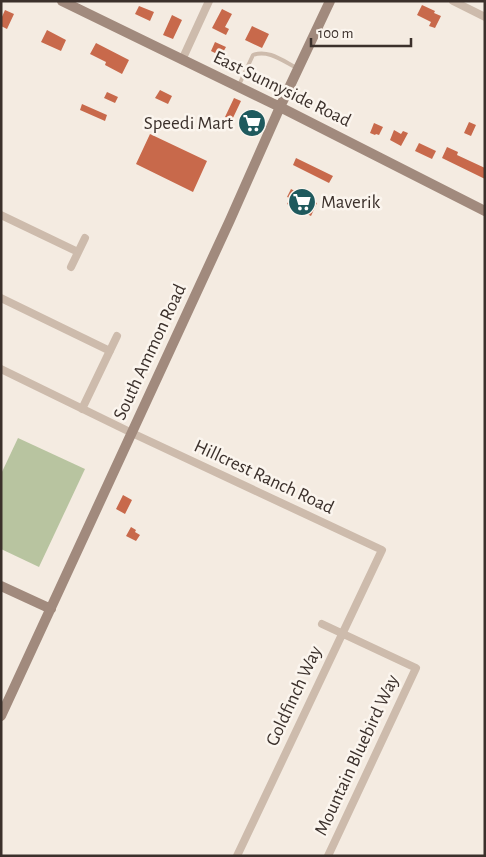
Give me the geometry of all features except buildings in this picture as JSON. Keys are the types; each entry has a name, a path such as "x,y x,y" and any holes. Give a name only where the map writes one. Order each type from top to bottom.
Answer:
{"street":[{"name":"East Sunnyside Road","path":"62,1 77,5 182,60 280,107 485,211"},
{"path":"182,60 209,1"},
{"name":"South Ammon Road","path":"1,716 330,1"},
{"path":"452,1 485,17"},
{"path":"1,214 78,252"},
{"path":"71,267 85,238"},
{"path":"1,298 110,351"},
{"path":"82,409 117,336"},
{"name":"Hillcrest Ranch Road","path":"1,369 132,434 382,550"},
{"name":"Goldfinch Way","path":"237,856 382,550"},
{"path":"1,586 50,609"},
{"path":"322,624 342,634"},
{"name":"Mountain Bluebird Way","path":"328,856 416,668 342,634"}],"lane":[{"path":"238,87 253,55 259,53 266,53 298,68"}],"green space":[{"path":"18,438 85,469 39,567 1,549 1,474"}],"place":[{"name":"Speedi Mart","path":"252,123"},
{"name":"Maverik","path":"302,202"}]}
